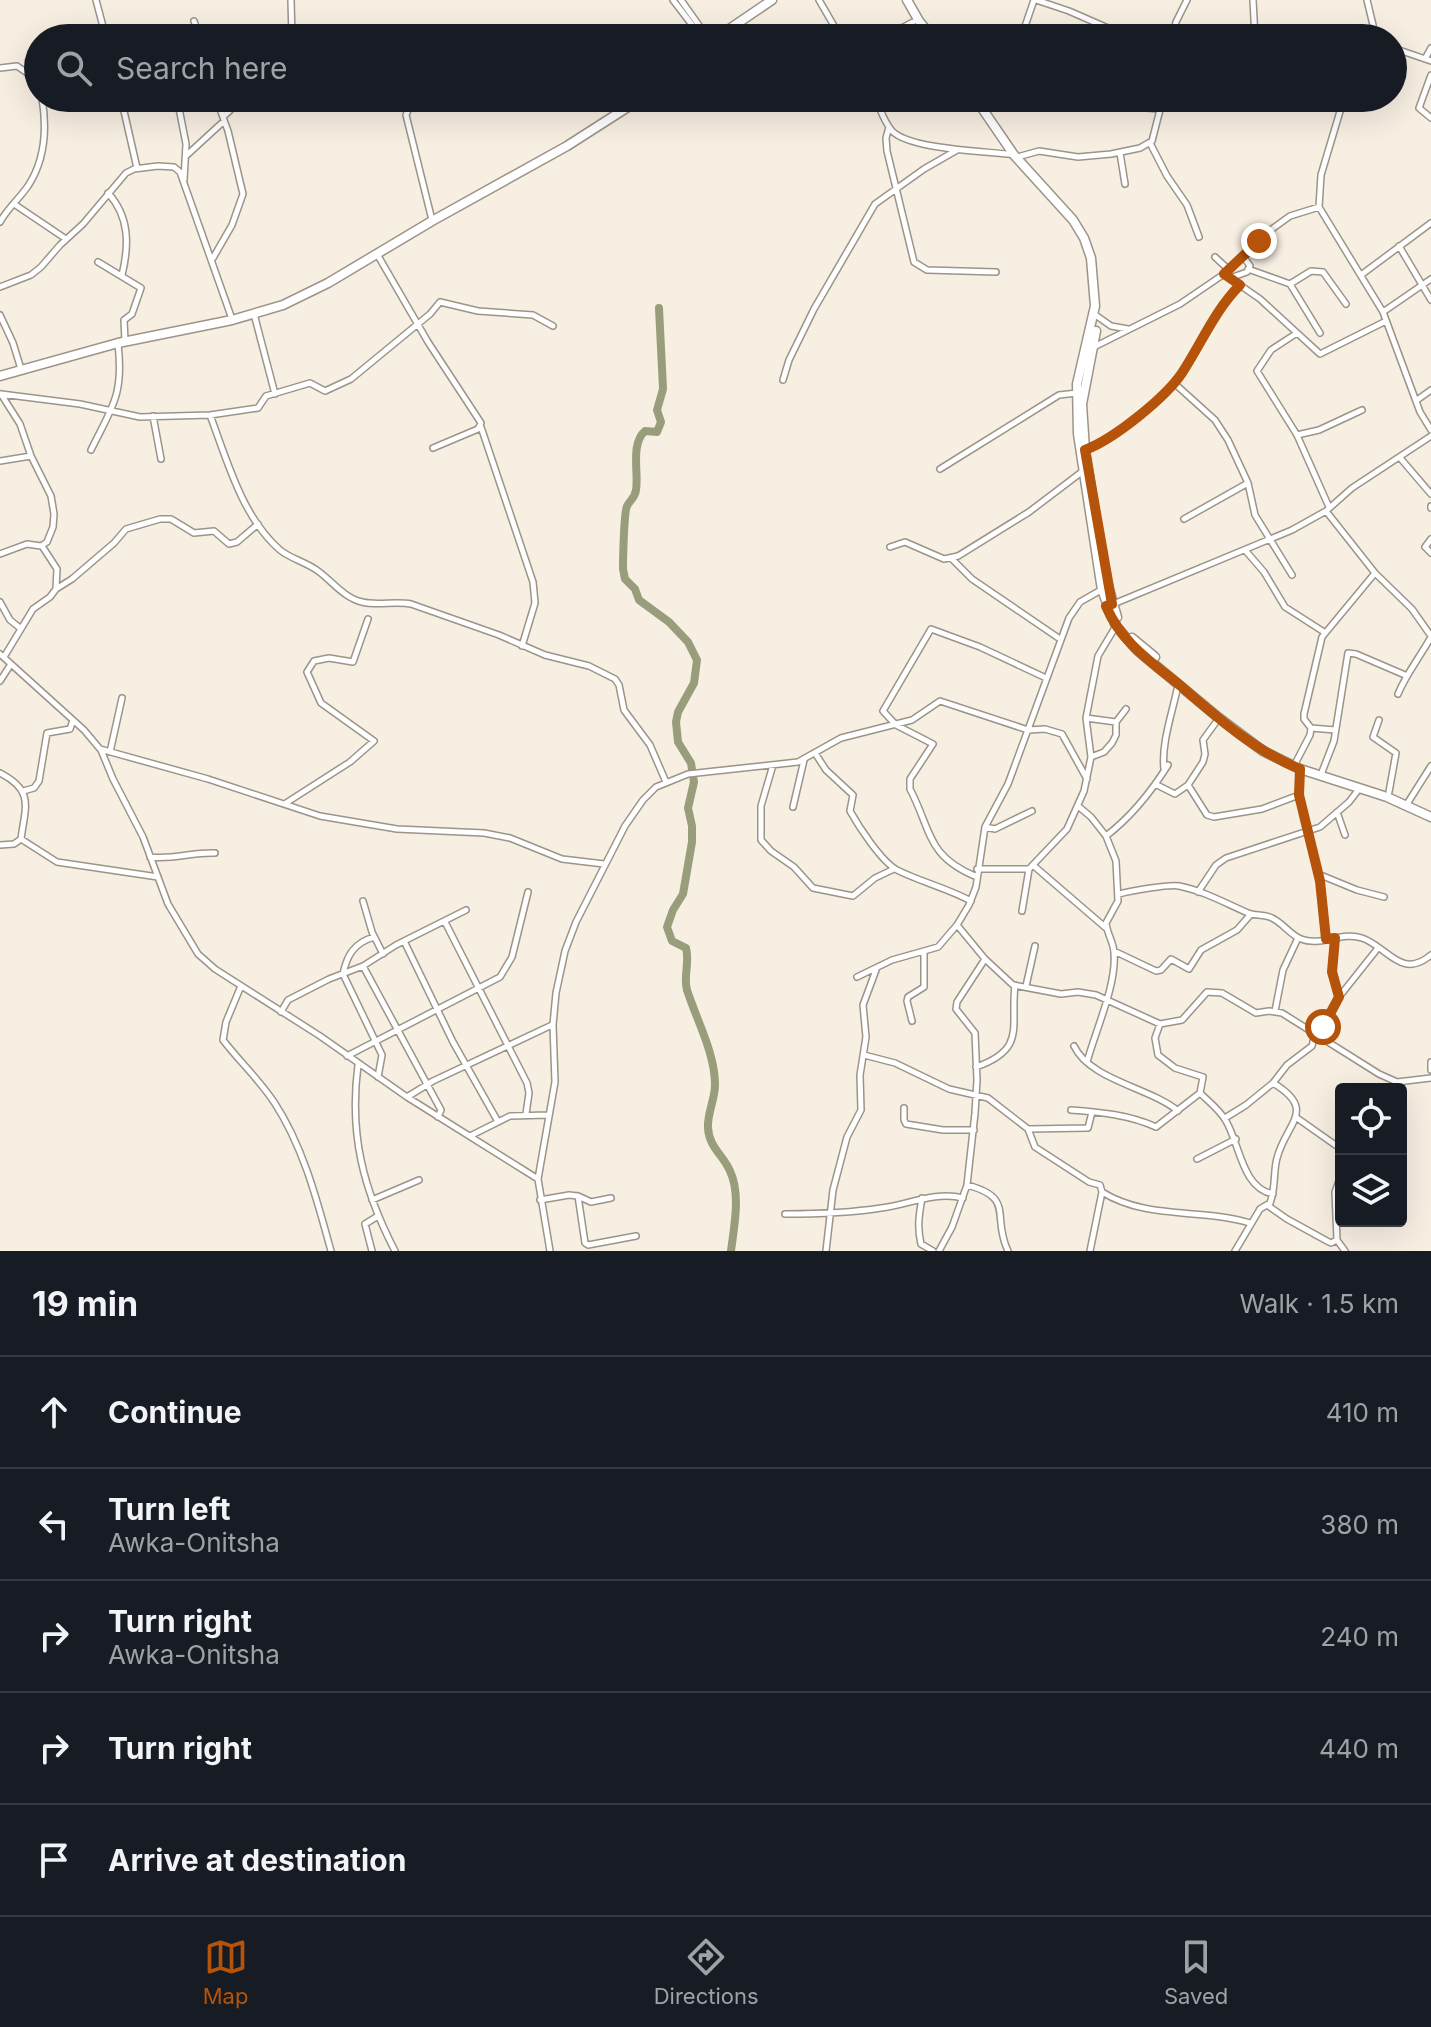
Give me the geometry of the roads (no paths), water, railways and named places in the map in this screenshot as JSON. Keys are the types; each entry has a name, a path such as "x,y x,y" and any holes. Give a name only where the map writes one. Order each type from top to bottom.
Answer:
{"main road":[{"path":"737,24 772,0"},
{"path":"747,24 782,0"},
{"path":"905,0 913,22"},
{"path":"905,0 921,24"},
{"path":"0,376 122,342 232,320 283,305 316,290 567,146 620,112"},
{"path":"988,112 1018,155 1066,203 1080,221 1090,242 1101,292 1082,404 1085,450 1109,605 1116,626 1137,650 1263,751 1360,788 1408,802"},
{"path":"991,112 1018,155"},
{"path":"1090,350 1077,393 1078,434 1102,590 1119,622 1138,644 1248,735 1298,766 1389,792 1431,814"}],"street":[{"path":"96,0 102,24"},
{"path":"291,0 292,24"},
{"path":"673,0 691,24"},
{"path":"681,0 698,24"},
{"path":"819,0 833,24"},
{"path":"1026,24 1035,0 1099,24"},
{"path":"1176,24 1187,0"},
{"path":"1253,0 1254,24"},
{"path":"1367,0 1373,24"},
{"path":"909,24 913,22"},
{"path":"1407,53 1428,60 1431,48"},
{"path":"0,68 17,66 24,72"},
{"path":"1431,75 1419,108 1431,118"},
{"path":"0,222 28,185 41,158 43,112"},
{"path":"124,112 137,168"},
{"path":"179,112 186,156 184,185"},
{"path":"213,259 232,225 243,194 221,112"},
{"path":"186,156 230,112"},
{"path":"407,112 432,221"},
{"path":"882,112 889,127 905,139 957,150 1018,155 1039,151 1078,157 1120,153 1150,143 1155,134 1159,112"},
{"path":"1340,112 1321,175 1319,207 1383,312 1420,412 1431,430"},
{"path":"889,127 887,151 914,262 927,270 996,272"},
{"path":"1150,143 1187,205 1199,237"},
{"path":"783,380 789,360 814,309 868,213 896,188 957,150"},
{"path":"1120,153 1125,184"},
{"path":"0,287 31,275 83,224 126,173 137,168 174,167 180,172 195,219 213,259 232,320"},
{"path":"108,193 120,210 127,232 122,275"},
{"path":"14,204 66,239"},
{"path":"1090,350 1169,311 1228,274 1243,256 1290,216 1319,207"},
{"path":"1361,275 1431,223"},
{"path":"1399,246 1431,300"},
{"path":"377,253 428,342 480,419 533,582 535,603 522,646"},
{"path":"1228,274 1247,272 1249,261 1243,256"},
{"path":"1215,257 1228,274 1283,318 1320,354 1387,320"},
{"path":"91,450 112,410 120,373 124,320 132,314 141,291 138,285 98,262"},
{"path":"1248,269 1290,284 1320,333"},
{"path":"1290,284 1311,271 1323,272 1346,304"},
{"path":"1383,312 1431,279"},
{"path":"1085,450 1105,442 1174,383 1227,298 1240,285"},
{"path":"0,394 80,404 129,416 210,415 254,409 261,405 266,396 310,383 325,391 351,379 419,324 440,302 478,311 533,315 553,326"},
{"path":"254,314 275,394"},
{"path":"1096,316 1111,326 1129,329"},
{"path":"1,319 21,369"},
{"path":"1297,333 1271,350 1257,371 1297,435 1328,509 1375,573 1412,609 1431,636 1414,666 1405,675 1398,694"},
{"path":"1174,383 1215,420 1228,440 1248,483 1255,515 1292,575"},
{"path":"1417,400 1431,390"},
{"path":"940,469 1059,395 1077,393"},
{"path":"0,394 20,424 53,503 53,527 47,542 41,546 27,544 0,554"},
{"path":"1297,435 1319,430 1362,410"},
{"path":"210,415 242,498 258,524 283,553 306,562 338,589 358,601 411,604 522,646 589,666 615,679 624,710 650,745 666,782"},
{"path":"153,416 161,459"},
{"path":"433,448 481,427"},
{"path":"1109,605 1271,539 1328,509 1370,476 1401,459 1431,436"},
{"path":"0,461 31,456"},
{"path":"1401,459 1431,494"},
{"path":"890,547 905,542 937,557 951,558 967,552 1007,527 1083,471"},
{"path":"1184,519 1248,483"},
{"path":"258,524 237,542 229,544 214,531 194,533 171,519 126,529 114,543 33,609 2,656 73,720 100,749 132,813 168,904 198,954 215,969 358,1065 538,1179"},
{"path":"1431,539 1425,547 1431,553"},
{"path":"41,546 57,569 56,589"},
{"path":"1245,550 1264,572 1285,607 1324,632"},
{"path":"951,558 972,579 1060,639"},
{"path":"1326,939 1318,874 1299,795 1298,766 1311,728 1304,714 1324,632 1375,573"},
{"path":"857,977 892,960 938,947 957,925 971,901 985,827 1008,784 1060,639 1076,606 1086,597 1102,590"},
{"path":"0,602 10,620 20,628"},
{"path":"285,804 350,762 374,741 321,703 307,672 314,661 329,658 353,662 368,619"},
{"path":"1022,911 1031,868 1067,829 1087,779 1091,757 1086,718 1098,656 1116,626"},
{"path":"977,877 956,868 937,850 910,789 910,779 933,744 896,725 883,711 931,629 980,647 1046,678"},
{"path":"1322,772 1332,748 1348,653 1405,675"},
{"path":"0,681 11,664"},
{"path":"1106,836 1122,824 1166,768 1162,752 1179,684"},
{"path":"110,752 122,698"},
{"path":"550,1251 538,1179 556,1068 553,1025 565,951 604,864 625,826 656,787 688,774 804,760 841,738 912,720 940,701 1028,730 1045,729 1062,734 1087,779"},
{"path":"1091,757 1098,756 1112,743 1116,735 1116,722 1126,709"},
{"path":"1086,718 1116,722"},
{"path":"1155,784 1175,794 1188,785 1205,754 1203,740 1219,718"},
{"path":"23,791 34,788 39,781 47,733 70,729 73,720"},
{"path":"1379,720 1373,737 1396,753 1389,792"},
{"path":"1311,728 1335,730"},
{"path":"100,749 208,779 320,816 397,829 497,835 562,859 604,864"},
{"path":"815,753 839,784 853,795 850,811 894,869 971,901"},
{"path":"793,807 804,760"},
{"path":"773,765 761,806 761,840 794,867 806,883 813,888 836,890 853,896 875,878 894,869"},
{"path":"1408,802 1431,766"},
{"path":"0,773 23,791 27,801 21,839 14,844 0,845"},
{"path":"1188,785 1209,816 1214,817 1262,809 1299,795"},
{"path":"1198,892 1216,865 1226,858 1320,827 1360,788"},
{"path":"1078,806 1106,836 1116,861 1119,894 1107,920 1106,928 1114,951 1106,998 1087,1062"},
{"path":"982,839 1032,811"},
{"path":"1337,812 1345,835"},
{"path":"985,827 995,829"},
{"path":"21,839 57,862 158,877"},
{"path":"150,857 166,859 189,853 215,853"},
{"path":"977,869 1031,868 1106,928"},
{"path":"1318,874 1384,897"},
{"path":"1119,894 1172,885 1232,904 1251,914 1275,919 1306,941 1354,936 1370,941 1397,960 1413,965 1420,964 1431,955"},
{"path":"347,1056 500,977 506,970 528,892"},
{"path":"363,901 374,937 383,954"},
{"path":"281,1012 288,1000 363,966 466,910"},
{"path":"1114,951 1156,971 1161,970 1168,959 1189,969 1201,950 1237,930 1251,914"},
{"path":"445,922 529,1088 526,1114"},
{"path":"957,925 1004,979 1015,985 1053,993 1088,993 1106,998 1160,1024 1182,1020 1210,990 1222,993 1256,1013 1275,1011 1397,1082 1431,1078"},
{"path":"374,937 349,952 343,974 382,1059 378,1077"},
{"path":"1275,1011 1283,970 1298,938"},
{"path":"1335,938 1332,972 1339,997"},
{"path":"404,941 466,1067 497,1120"},
{"path":"1026,986 1035,946"},
{"path":"1225,1118 1273,1083 1287,1065 1312,1046 1339,997 1378,948"},
{"path":"912,1021 907,1001 908,997 924,987 924,952"},
{"path":"939,1251 952,1227 967,1185 977,1095 975,1033 956,1009 957,1002 985,959"},
{"path":"363,966 441,1110 438,1117"},
{"path":"826,1251 829,1213 847,1137 861,1110 860,1075 866,1037 863,1005 876,969"},
{"path":"976,1067 1000,1057 1012,1039 1015,985"},
{"path":"241,986 226,1022 223,1040 252,1072 283,1116 306,1168 331,1251"},
{"path":"1071,1110 1144,1121 1156,1127 1200,1093 1204,1078 1175,1068 1158,1055 1155,1038 1160,1024"},
{"path":"407,1097 553,1025"},
{"path":"1074,1046 1079,1056 1087,1062 1126,1086 1160,1099 1178,1111"},
{"path":"864,1055 895,1063 949,1089 993,1101 1028,1129 1035,1147 1089,1182 1100,1185 1102,1192 1090,1251"},
{"path":"1431,1062 1431,1070"},
{"path":"358,1065 354,1125 362,1167 378,1216 395,1251"},
{"path":"1235,1251 1250,1223 1273,1194 1277,1156 1297,1118 1293,1100 1273,1083"},
{"path":"1200,1093 1225,1118 1251,1179 1265,1192 1273,1194"},
{"path":"904,1108 906,1124 943,1130 974,1130"},
{"path":"1028,1129 1088,1128 1092,1112"},
{"path":"470,1136 497,1120 526,1114 549,1115"},
{"path":"1297,1118 1335,1145"},
{"path":"1197,1159 1236,1139"},
{"path":"372,1200 419,1180"},
{"path":"967,1185 984,1189 1001,1208 1000,1226 1008,1251"},
{"path":"1102,1192 1152,1212 1221,1215 1250,1223"},
{"path":"540,1200 569,1195 591,1202 611,1198"},
{"path":"578,1196 585,1243 593,1245 636,1236"},
{"path":"922,1198 917,1224 919,1236 921,1244 933,1251"},
{"path":"785,1214 886,1208 922,1198 963,1198"},
{"path":"1267,1205 1327,1241 1337,1240"},
{"path":"372,1251 365,1224 378,1216"},
{"path":"1336,1227 1337,1240 1345,1251"}],"waterway":[{"path":"659,308 663,389 657,410 661,422 657,432 645,431 638,443 636,490 625,517 623,569 625,579 635,589 639,600 669,622 688,642 697,660 694,683 676,722 678,742 691,763 694,782 688,808 692,842 683,894 667,927 672,941 686,948 687,990 712,1061 715,1085 708,1128 714,1146 730,1171 735,1190 731,1251"}]}
